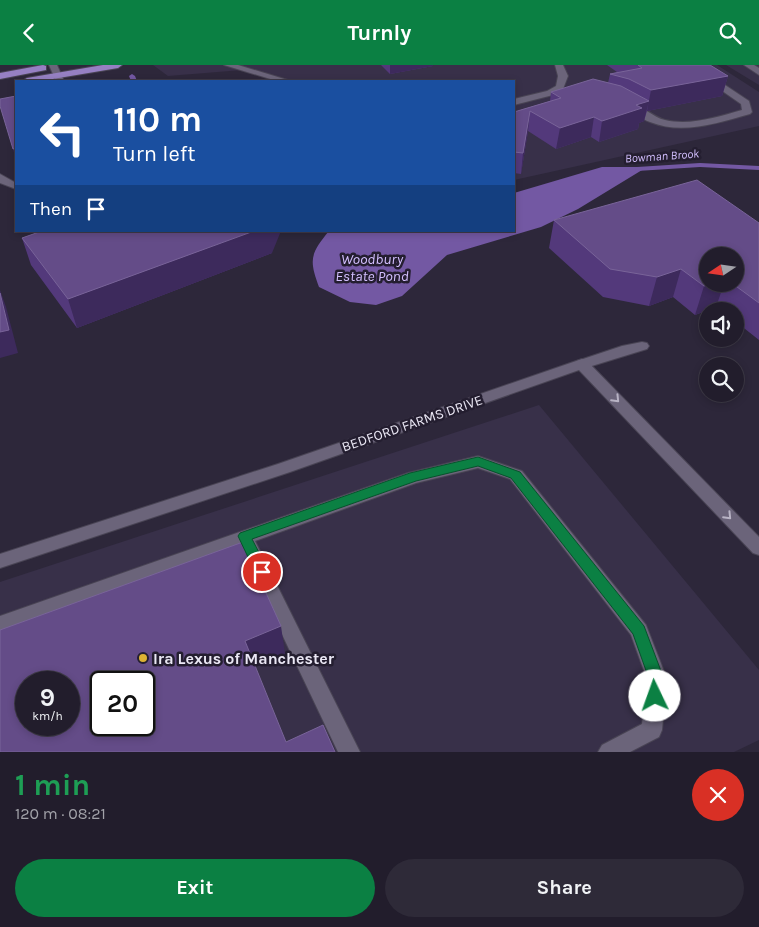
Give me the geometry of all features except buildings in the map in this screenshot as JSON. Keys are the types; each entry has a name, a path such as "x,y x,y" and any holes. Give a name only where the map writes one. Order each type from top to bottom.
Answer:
{"main road":[{"path":"43,80 59,79 118,65"},
{"path":"0,76 58,66"},
{"path":"0,86 15,83"}],"street":[{"path":"228,65 282,80"},
{"path":"515,102 564,88 563,76 559,65"},
{"path":"621,102 655,121 678,125 695,124 747,112 746,103 689,65"},
{"path":"748,65 759,72"},
{"path":"58,66 59,79"},
{"path":"0,177 6,183 15,186"},
{"name":"BEDFORD FARMS DRIVE","path":"0,561 284,467 582,364 642,346"},
{"path":"582,364 759,548"},
{"path":"0,624 414,477 478,462 516,475 638,631 657,679 652,730 609,752"},
{"path":"244,536 349,752"}],"shaded area":[{"path":"153,65 717,65 759,92 759,126 515,180 515,80 282,80 242,70 168,76"},
{"path":"726,65 759,65 759,85"},
{"path":"539,405 759,670 759,740 734,752 0,752 0,582"}],"water":[{"name":"Woodbury Estate Pond","path":"602,167 647,167 578,209 541,227 447,255 402,296 376,305 350,302 319,287 314,270 313,257 328,232 515,232 515,193"}],"waterway":[{"name":"Bowman Brook","path":"132,76 134,80"},
{"name":"Bowman Brook","path":"637,169 700,165 759,168"}],"place":[{"name":"Ira Lexus of Manchester","path":"143,658"}],"route":[{"path":"262,572 244,536 414,477 478,462 516,475 638,631 657,679 655,696"}]}
